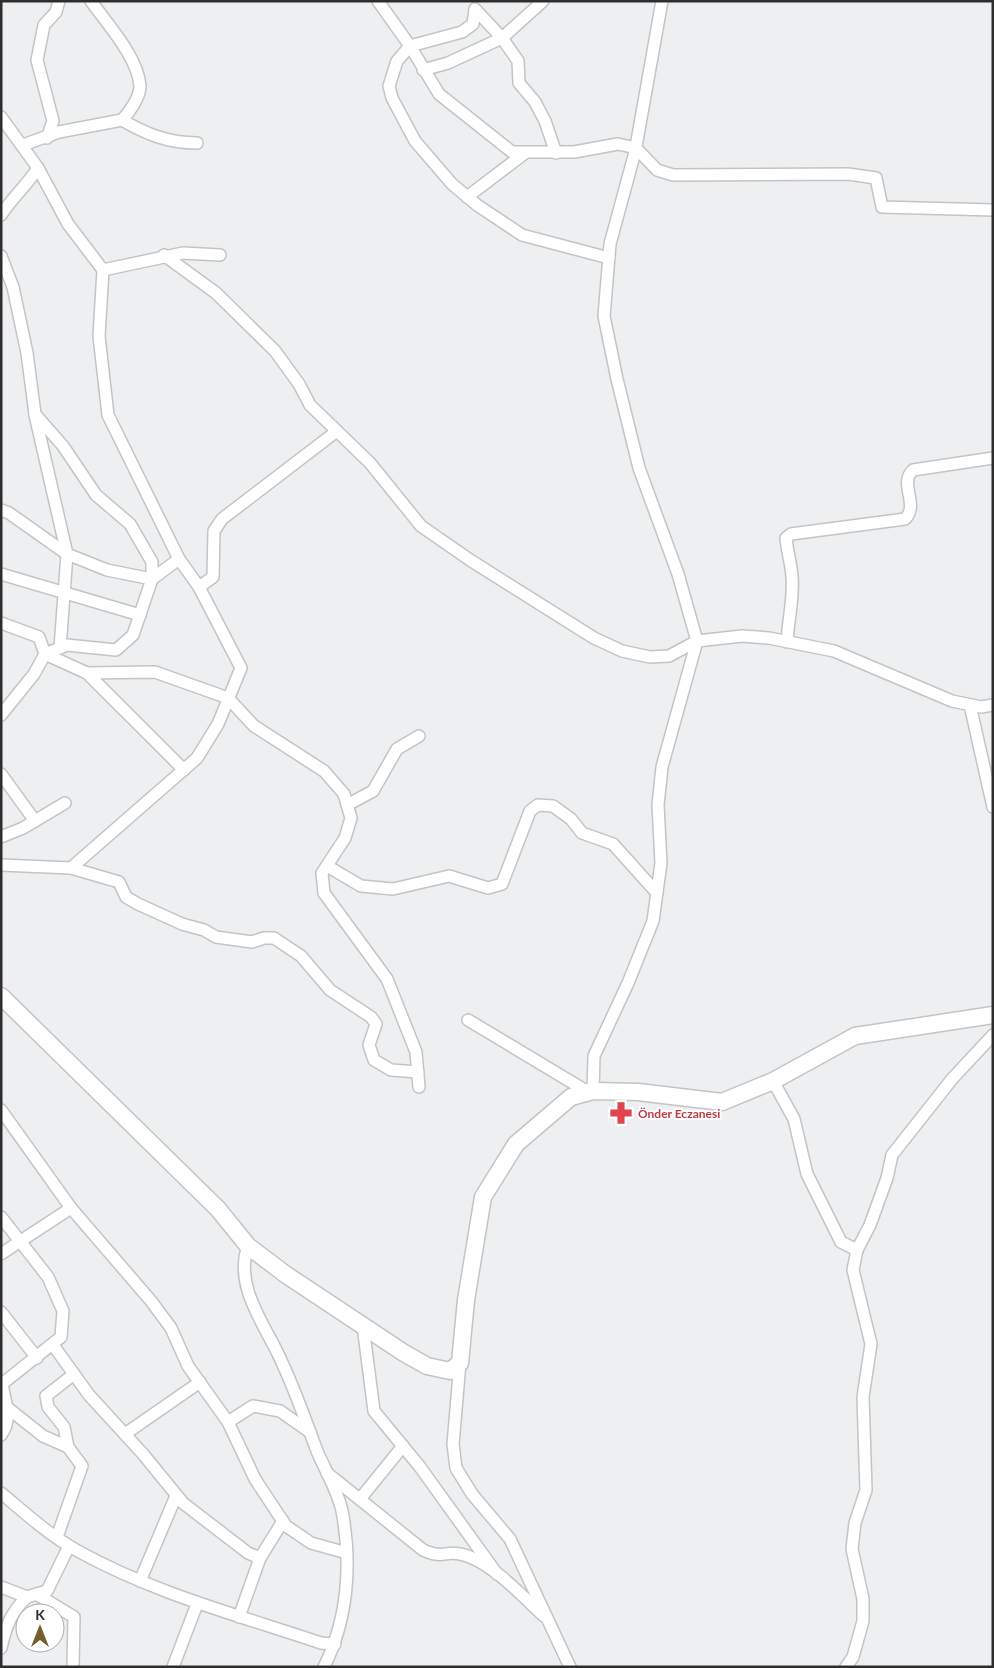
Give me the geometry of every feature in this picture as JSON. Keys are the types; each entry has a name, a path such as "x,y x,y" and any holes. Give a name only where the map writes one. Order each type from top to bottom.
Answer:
{"street":[{"path":"47,138 53,121 37,60 44,25 56,12 59,1"},
{"path":"23,145 47,138 59,132 122,120 130,113 140,87 129,54 90,1"},
{"path":"378,1 410,46 439,94 512,152 556,153 618,144 636,148 657,170 673,175 848,174 876,178 882,207 993,210"},
{"path":"424,70 448,63 502,38 542,1"},
{"path":"590,1092 594,1056 628,983 653,921 661,863 658,805 662,767 697,642 678,574 639,468 604,316 610,244 636,148 662,1"},
{"path":"556,153 535,102 518,83 518,61 502,38 475,9 473,24 462,32 410,46 397,61 389,86 392,98 415,141 452,184 467,197 522,235 609,258"},
{"path":"1,117 38,168 68,224 103,270 99,336 108,415 178,559 199,586 241,668 218,724 196,758 71,868"},
{"path":"122,120 148,135 180,143 197,143"},
{"path":"467,197 525,153"},
{"path":"1,215 9,203 26,186 38,168"},
{"path":"103,270 164,255 183,253 220,255"},
{"path":"164,255 216,293 275,351 300,384 310,405 370,463 421,526 470,560 594,638 622,651 650,658 669,656 697,642 742,636 787,642 834,651 952,701 981,707 993,705"},
{"path":"1,256 13,287 27,353 35,414 66,554 60,648"},
{"path":"1,715 34,674 45,654 67,645 116,650 133,635 152,579 152,562 130,524 96,495 63,446 35,414"},
{"path":"199,586 212,577 214,531 222,519 337,431"},
{"path":"787,642 788,620 791,613 792,576 786,538 791,534 905,519 910,514 912,505 907,482 908,475 913,470 993,458"},
{"path":"1,510 9,513 66,554 107,570 152,579 178,559"},
{"path":"1,574 64,591 140,615"},
{"path":"1,623 40,637 45,654 87,673 184,770"},
{"path":"87,673 155,672 228,698 254,726 324,771 344,794 351,818 346,838 322,873 324,893 387,979 416,1052 419,1087"},
{"path":"970,705 993,807"},
{"path":"347,805 373,791 397,749 419,736"},
{"path":"1,774 35,821"},
{"path":"1,837 35,821 65,803"},
{"path":"327,866 361,886 393,889 449,876 488,888 502,884 530,811 538,805 553,806 572,819 582,833 613,844 657,893"},
{"path":"1,865 71,868 119,882 126,896 138,904 182,924 204,930 216,937 252,942 264,938 274,938 301,956 330,990 371,1017 376,1024 369,1045 374,1060 391,1070 418,1072"},
{"path":"1,996 218,1210 248,1246 363,1326 427,1366 450,1371 460,1363"},
{"path":"570,1667 510,1539 472,1494 456,1468 453,1444 466,1300 483,1197 516,1144 571,1097 590,1092 638,1092 722,1102 773,1081 855,1036 993,1015"},
{"path":"468,1020 590,1092"},
{"path":"846,1667 853,1657 863,1621 863,1599 852,1549 855,1524 866,1490 863,1397 871,1344 853,1270 857,1250 870,1225 887,1178 892,1154 952,1079 993,1035"},
{"path":"773,1081 794,1119 807,1174 841,1242 857,1250"},
{"path":"1,1110 71,1208 151,1301 171,1328 188,1366 228,1422 255,1479 286,1526 312,1543 347,1552"},
{"path":"1,1254 19,1240 71,1208"},
{"path":"1,1217 48,1276 63,1311 61,1337 2,1384 5,1429 1,1435"},
{"path":"248,1246 243,1259 244,1276 253,1306 279,1354 342,1509 347,1552 347,1593 335,1644 324,1667"},
{"path":"1,1312 37,1358"},
{"path":"363,1326 374,1411 403,1446 497,1574"},
{"path":"53,1345 90,1395 176,1496 248,1553 260,1558"},
{"path":"57,1537 82,1466 68,1447 64,1427 48,1407 46,1396 74,1374"},
{"path":"125,1434 200,1382"},
{"path":"4,1405 43,1436 68,1447"},
{"path":"228,1422 252,1406 280,1411 310,1432"},
{"path":"360,1499 403,1446"},
{"path":"326,1472 423,1550 436,1556 460,1554 481,1563 497,1574 549,1620"},
{"path":"140,1581 176,1496"},
{"path":"3,1499 69,1546 140,1581 196,1604 320,1644 335,1644"},
{"path":"239,1617 260,1558 283,1521"},
{"path":"1,1648 6,1626 15,1608 32,1596 47,1592 69,1546"},
{"path":"1,1587 32,1596 74,1617 73,1667"},
{"path":"173,1667 196,1604"}],"place":[{"name":"Önder Eczanesi","path":"621,1113"}]}
